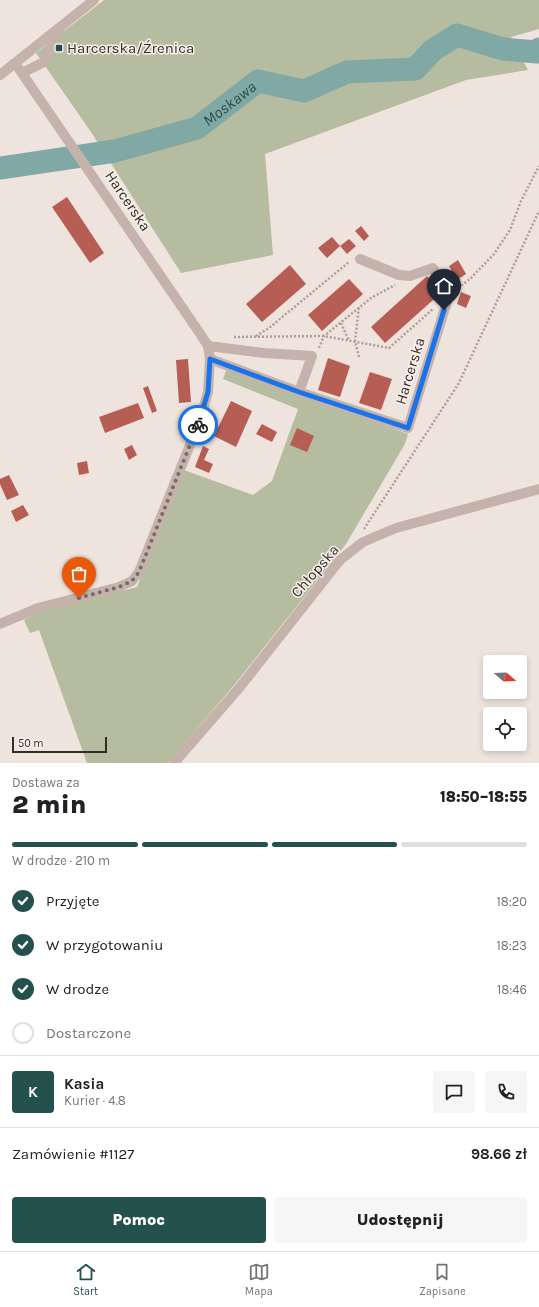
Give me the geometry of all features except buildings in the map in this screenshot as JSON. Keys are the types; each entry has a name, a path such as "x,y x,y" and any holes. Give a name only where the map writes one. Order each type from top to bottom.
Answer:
{"street":[{"path":"0,75 94,0"},
{"path":"22,73 44,62 62,26"},
{"name":"Harcerska","path":"0,624 38,608 119,587 132,581 139,572 200,420 208,392 210,359 208,346 15,63"},
{"path":"360,259 399,275 410,276 433,268 449,295"},
{"name":"Harcerska","path":"210,359 299,392 408,428 449,295"},
{"path":"208,346 264,353 312,356 299,392"},
{"name":"Chłopska","path":"174,763 240,687 340,560 363,542 396,528 539,489"}],"path":[{"path":"232,337 324,336 389,348 449,295 470,279 494,254 510,230 521,202 539,166"},
{"path":"362,532 459,382 539,211"},
{"path":"256,336 269,328 349,262 360,259"},
{"path":"324,336 370,298 410,276"},
{"path":"359,357 355,341 360,307"},
{"path":"341,323 349,341"}],"green space":[{"path":"104,0 539,0 539,29 511,37 528,70 466,80 265,154 273,255 181,273 91,132 36,53"},
{"path":"227,368 408,434 405,444 346,544 235,684 168,763 87,763 39,630 30,633 24,620 37,613 137,587 184,470 253,495 272,481 298,409 223,379"}],"waterway":[{"name":"Moskawa","path":"0,168 115,151 197,128 258,81 304,91 347,72 415,69 433,50 457,35 503,49 537,52 539,49"}],"way so far":[{"path":"79,598 119,587 132,581 139,572 198,425"}],"place":[{"name":"Harcerska/Źrenica","path":"59,48"}],"route":[{"path":"198,425 208,392 210,359 299,392 408,428 444,310"}]}
